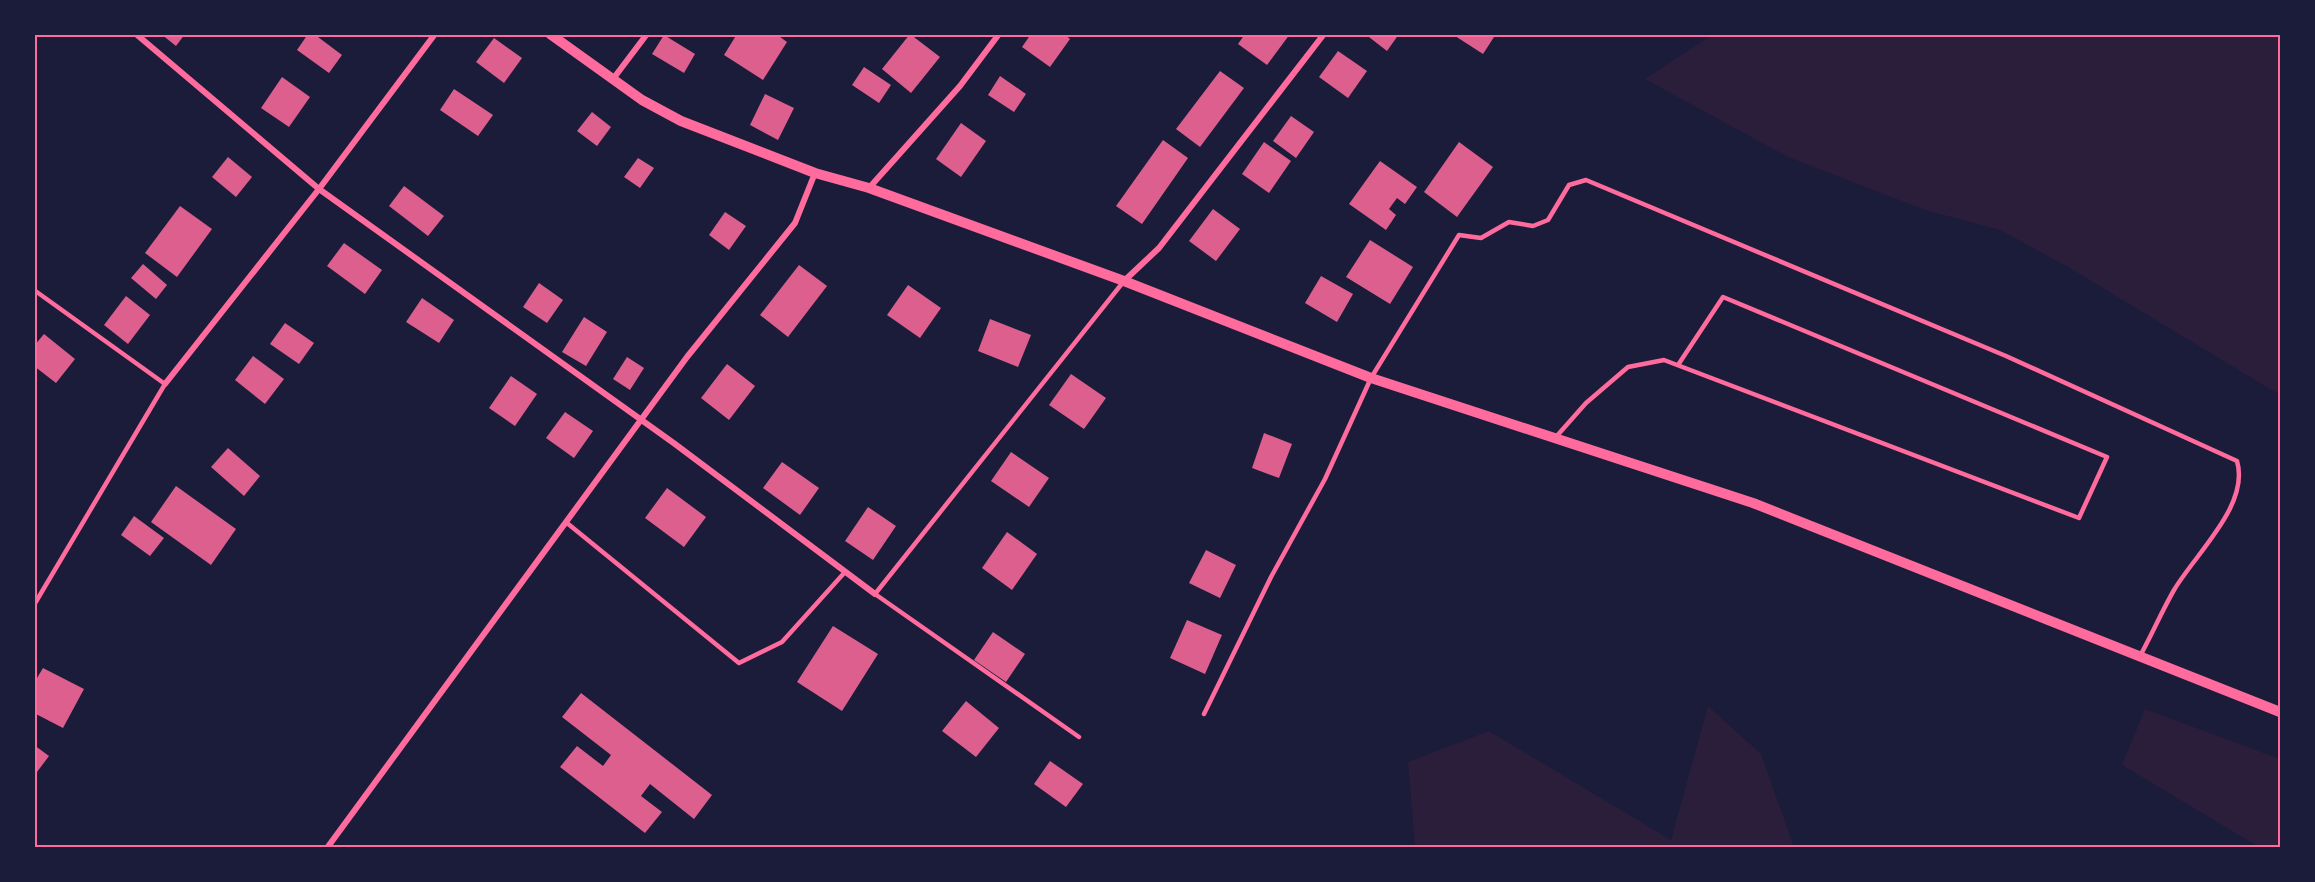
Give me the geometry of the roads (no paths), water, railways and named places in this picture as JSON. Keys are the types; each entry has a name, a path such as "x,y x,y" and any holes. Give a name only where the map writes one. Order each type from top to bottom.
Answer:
{"street":[{"path":"136,34 319,189 643,421 875,594"},
{"path":"165,384 319,189 435,34"},
{"path":"550,34 642,100 681,121 815,173 868,188 1124,281 1371,378 1753,503 2280,712"},
{"path":"613,79 647,34"},
{"path":"868,188 960,86 999,34"},
{"path":"1124,281 1159,248 1324,34"},
{"path":"327,848 643,421 687,357 795,223 815,173"}],"lane":[{"path":"1204,714 1271,577 1325,479 1371,378 1458,235 1481,238 1509,222 1533,226 1548,219 1569,184 1586,180 2006,356 2237,460 2241,475 2233,504 2175,589 2140,657"},
{"path":"1078,737 875,594 1124,281"},
{"path":"34,290 165,384 34,605"},
{"path":"1555,438 1586,402 1628,368 1664,360 2079,518 2107,458 1723,297 1678,365"},
{"path":"567,523 739,663 782,642 845,572"}]}
